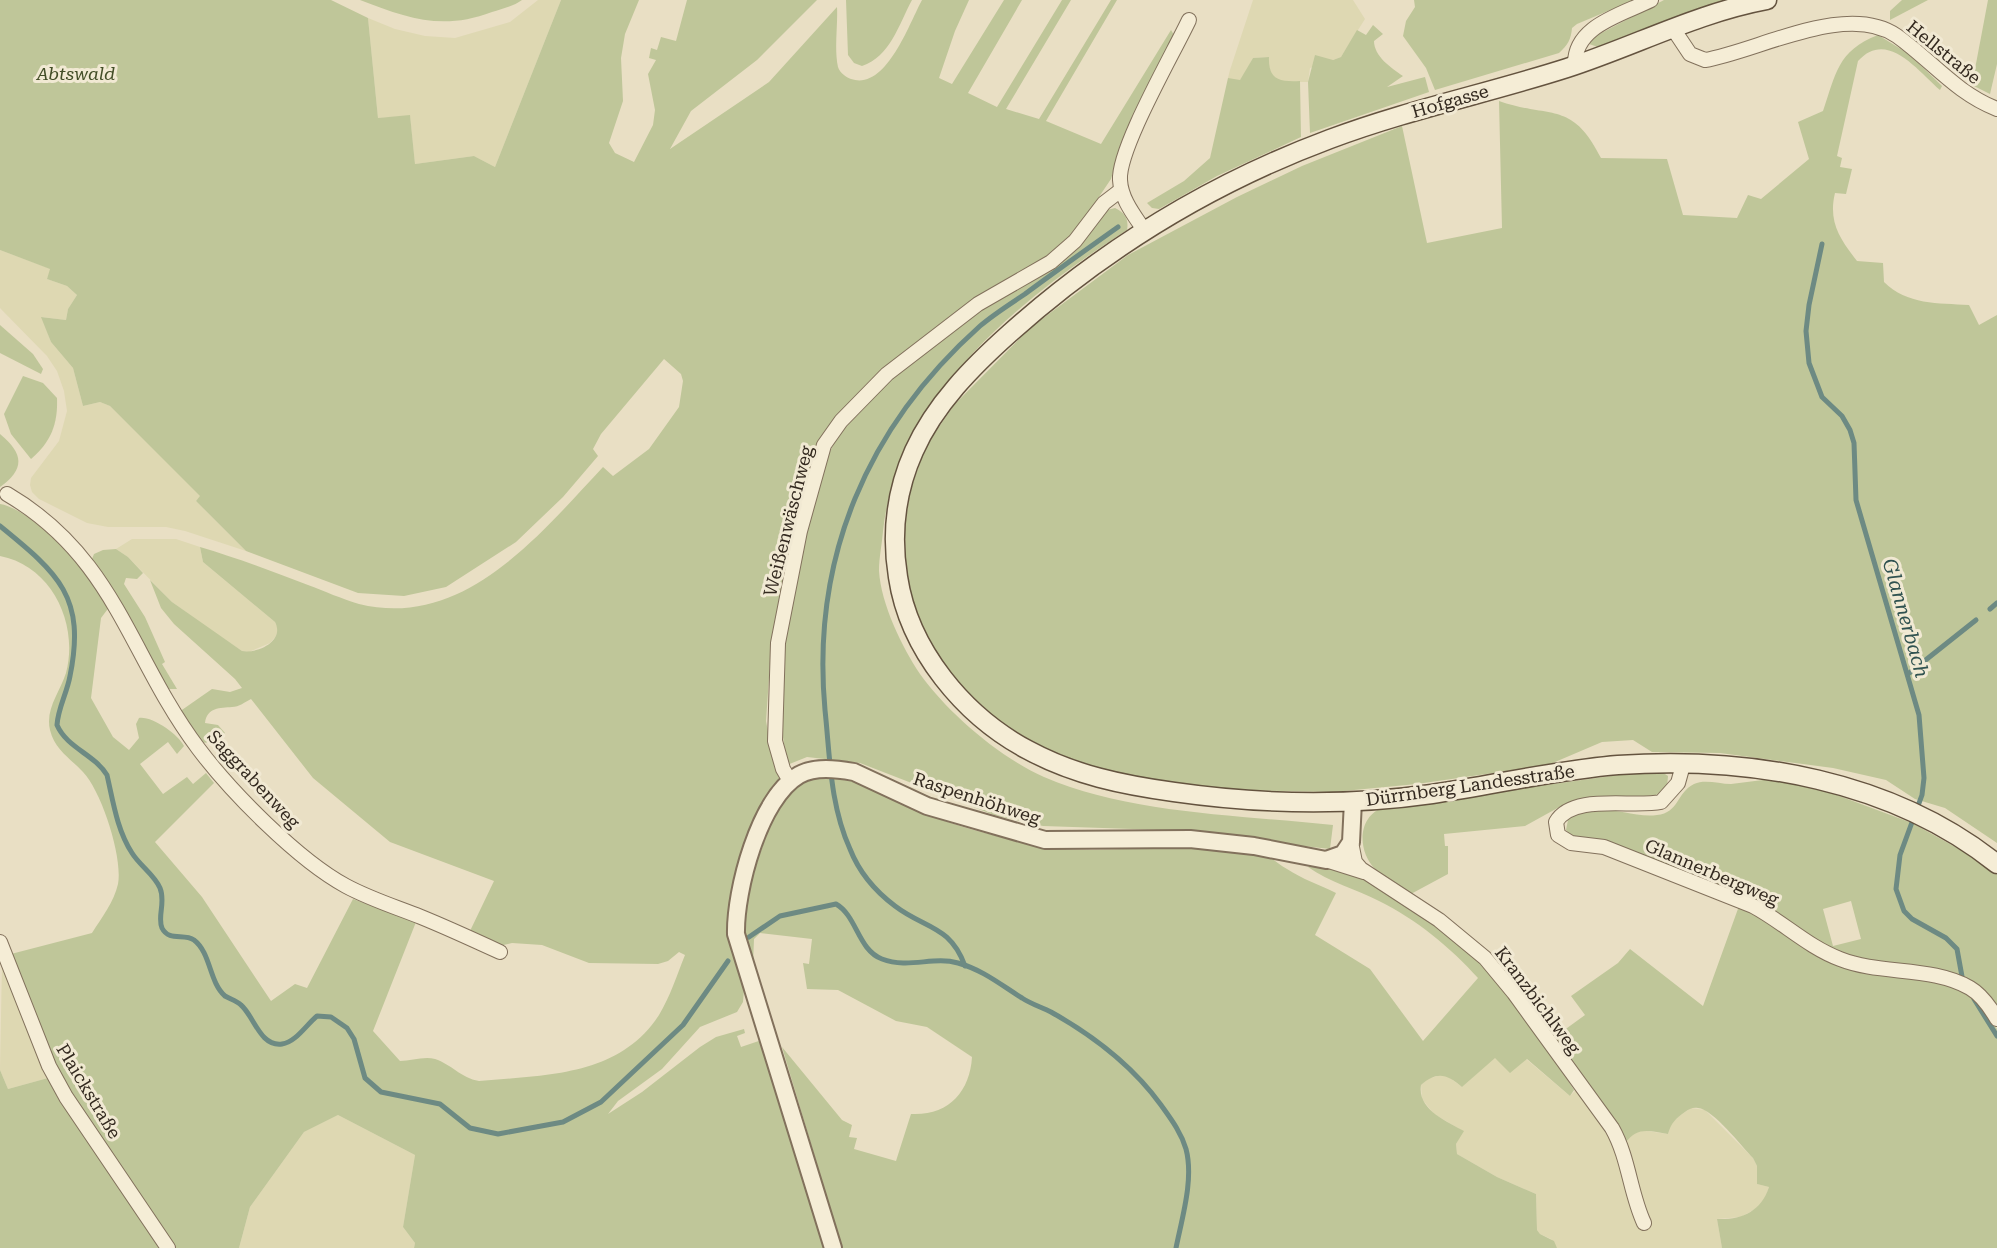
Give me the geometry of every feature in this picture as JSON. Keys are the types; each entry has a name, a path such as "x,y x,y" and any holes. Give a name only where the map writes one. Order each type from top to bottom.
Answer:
{"main road":[{"name":"Hofgasse","path":"1144,230 1214,190 1326,140 1380,121 1575,66 1710,13 1767,0"},
{"name":"Dürrnberg Landesstraße","path":"1144,230 1054,294 988,352 952,391 927,425 913,452 902,485 894,521 894,554 899,588 908,617 930,660 944,679 970,708 994,728 1027,750 1103,780 1210,797 1353,801 1430,794 1617,765 1683,765 1772,771 1859,791 1913,812 1970,843 1997,864"}],"street":[{"path":"1575,66 1576,47 1587,32 1651,0"},
{"path":"1144,230 1122,190 1120,178 1125,152 1190,20"},
{"name":"Hellstraße","path":"1672,27 1683,47 1697,58 1705,60 1802,31 1855,24 1878,27 1902,40 1960,90 1997,109"},
{"name":"Weißenwäschweg","path":"790,781 783,769 775,741 778,643 800,531 824,445 841,421 887,374 978,303 1051,262 1074,241 1104,203 1122,190"},
{"name":"Saggrabenweg","path":"7,494 43,519 78,551 106,589 195,744 228,783 294,848 346,886 500,952"},
{"name":"Glannerbergweg","path":"1683,765 1678,783 1660,802 1611,803 1575,808 1566,811 1556,822 1558,835 1571,843 1604,847 1753,906 1776,918 1838,959 1853,964 1941,978 1970,988 1981,997 1997,1019"},
{"name":"Raspenhöhweg","path":"790,781 800,774 823,769 841,770 864,776 927,807 1044,840 1190,839 1254,846 1326,860"},
{"path":"790,781 773,802 759,830 741,893 736,934 833,1248"},
{"path":"1326,860 1343,854 1351,842 1353,801"},
{"name":"Kranzbichlweg","path":"1351,842 1355,862 1367,873 1455,932 1497,972 1612,1128 1624,1152 1635,1198 1644,1223"},
{"path":"1326,860 1367,873"},
{"name":"Plaickstraße","path":"0,942 49,1066 66,1096 168,1248"}],"shaded area":[{"path":"538,0 561,0 495,167 474,156 415,164 410,116 378,118 368,18 395,29 425,36 455,38 510,22"},
{"path":"1253,0 1353,0 1365,19 1341,57 1310,68 1308,82 1282,82 1273,78 1269,68 1269,57 1253,58 1244,75 1240,80 1235,81 1228,78"},
{"path":"0,250 51,269 47,279 67,286 77,295 68,309 66,320 42,317 51,342 73,368 83,406 100,402 110,406 201,496 196,501 246,551 166,527 108,527 87,523 39,499 32,492 31,478 59,441 67,411 64,391 57,371 47,356 0,308"},
{"path":"132,539 176,539 200,547 203,562 275,622 278,628 276,636 270,643 249,652 242,651 172,602 128,557 116,549"},
{"path":"2,963 48,1078 8,1089 0,1070"},
{"path":"1495,1057 1526,1059 1570,1096 1583,1083 1626,1143 1630,1136 1640,1130 1668,1134 1670,1125 1691,1108 1705,1110 1753,1158 1757,1166 1757,1184 1769,1187 1766,1197 1757,1208 1741,1217 1717,1219 1722,1248 1557,1248 1551,1239 1537,1230 1536,1194 1497,1177 1457,1154 1456,1144 1463,1131 1434,1114 1422,1099 1421,1085 1427,1079 1445,1074 1462,1087"},
{"path":"338,1115 415,1155 403,1227 415,1243 414,1248 239,1248 250,1207 304,1132"}],"green space":[{"name":"Abtswald","path":"0,0 331,0 368,18 378,118 410,115 415,164 474,156 495,167 561,0 639,0 625,34 621,58 623,101 609,143 615,153 634,162 653,125 655,110 648,74 656,60 649,58 651,48 657,50 661,37 676,41 687,0 817,0 757,60 691,111 670,149 769,82 837,7 838,67 851,79 864,80 875,75 895,53 922,0 969,0 955,31 939,78 952,84 1004,0 1022,0 968,93 997,107 1062,0 1071,0 1006,109 1039,119 1111,0 1117,0 1046,121 1101,144 1171,30 1174,35 1122,142 1111,179 1072,237 1053,255 1011,279 825,434 809,473 772,634 766,721 775,769 781,782 758,821 745,901 776,814 796,787 809,779 824,776 855,781 949,823 1045,847 1106,850 1199,847 1229,848 1260,853 1299,876 1336,893 1315,935 1370,969 1423,1041 1478,978 1445,945 1406,916 1308,867 1330,868 1371,882 1429,919 1493,973 1528,1018 1574,1090 1570,1096 1527,1059 1510,1073 1495,1058 1462,1087 1452,1079 1442,1076 1432,1078 1421,1085 1421,1093 1428,1107 1441,1118 1464,1131 1456,1144 1457,1154 1497,1177 1536,1194 1537,1230 1554,1241 1557,1248 842,1248 782,1047 842,1120 852,1125 849,1137 857,1138 854,1149 896,1161 911,1114 936,1111 955,1099 967,1081 972,1057 927,1027 896,1021 838,990 807,989 803,963 809,964 812,939 760,933 754,939 753,964 739,970 744,990 743,1002 737,1012 700,1027 662,1069 618,1101 608,1114 642,1092 716,1037 744,1029 745,1033 737,1036 741,1047 765,1039 827,1248 414,1248 415,1243 403,1227 415,1155 338,1115 304,1132 250,1207 239,1248 175,1248 90,1125 57,1066 11,954 92,933 114,897 119,873 110,826 97,794 83,772 55,743 50,730 51,708 66,673 69,654 65,617 47,584 18,562 0,556 0,504 30,518 45,531 76,562 110,606 101,618 91,698 113,737 129,750 139,738 136,724 139,718 151,720 176,736 184,746 177,754 168,742 140,764 163,794 187,777 193,784 206,773 214,783 155,842 202,897 271,1001 295,984 307,988 353,899 416,922 373,1031 400,1061 435,1059 479,1081 554,1074 602,1062 623,1051 642,1035 663,1008 685,955 679,952 668,961 658,964 589,963 542,945 512,943 499,946 470,931 494,881 390,842 313,778 251,699 237,706 211,711 205,723 218,725 225,733 213,742 201,743 179,712 212,689 230,692 242,688 174,624 161,608 150,580 172,602 242,651 255,650 268,645 276,635 275,622 203,562 200,547 359,604 397,608 433,603 466,590 497,570 526,547 603,467 613,476 649,449 679,407 683,381 681,374 664,359 601,434 593,449 598,456 563,497 516,542 446,587 404,596 358,593 246,551 196,501 200,496 110,406 100,402 83,406 73,368 51,342 41,317 66,320 68,309 77,295 67,286 47,279 50,269 0,250"},
{"path":"360,0 522,0 474,18 441,21 409,17"},
{"path":"846,0 912,0 887,47 872,62 862,66 854,63 848,55"},
{"path":"1414,0 1634,0 1577,24 1572,28 1568,42 1559,53 1435,90 1426,68 1403,36 1406,21 1415,7"},
{"path":"1664,0 1729,0 1598,47 1589,44 1592,38"},
{"path":"1902,0 1928,0 1890,20 1890,11"},
{"path":"1988,0 1997,0 1997,64 1990,94 1972,85"},
{"path":"1373,25 1383,34 1374,41 1377,52 1403,76 1387,87 1425,77 1429,92 1310,133 1308,82 1315,55 1333,60 1341,57 1357,30 1366,35"},
{"path":"1878,35 1909,54 1942,86 1940,90 1912,64 1891,51 1880,49 1869,52 1858,61 1837,156 1842,158 1840,167 1852,169 1846,194 1835,193 1833,213 1837,230 1857,261 1883,263 1884,282 1893,290 1913,299 1969,305 1979,325 1997,315 1997,843 1945,808 1915,799 1886,780 1833,768 1720,753 1652,752 1633,740 1602,742 1548,765 1417,784 1333,792 1228,790 1151,780 1095,768 1045,749 1000,722 960,685 932,646 913,605 906,569 905,528 910,491 926,446 954,405 1030,328 1128,255 1237,197 1302,166 1402,126 1427,243 1502,228 1499,101 1558,114 1569,119 1580,127 1601,158 1667,159 1683,215 1737,218 1748,195 1761,199 1809,159 1798,122 1823,111 1835,75 1846,56 1864,41"},
{"path":"1269,57 1273,75 1281,80 1300,81 1301,137 1217,176 1159,209 1152,208 1147,203 1184,181 1210,158 1228,78 1240,80 1253,58"},
{"path":"1115,208 1126,217 1127,230 1046,287 1007,320 971,356 938,395 912,437 893,482 883,531 879,571 888,611 906,651 920,674 945,704 992,746 1027,768 1077,789 1149,806 1333,825 1330,849 1163,830 1043,826 994,815 860,763 807,757 787,765 781,723 782,666 792,598 822,467 839,434 892,378 1107,210"},
{"path":"0,325 33,354 43,369 41,374 0,353"},
{"path":"23,376 43,383 57,398 52,432 44,446 31,459 11,434 4,414"},
{"path":"0,434 14,448 18,461 14,474 0,487"},
{"path":"116,549 128,557 143,573 137,579 126,578 124,584 145,617 165,662 162,664 177,689 168,689 153,666 134,625 92,559 94,554 103,550"},
{"path":"1640,772 1662,772 1668,776 1667,787 1653,797 1587,797 1563,805 1525,826 1444,834 1445,846 1448,846 1448,874 1409,895 1379,873 1365,853 1363,834 1365,825 1376,811 1385,807"},
{"path":"1759,780 1783,780 1818,788 1912,823 1977,859 1997,875 1997,1012 1972,995 1997,1029 1997,1248 1722,1248 1717,1219 1734,1218 1749,1213 1761,1203 1769,1187 1757,1184 1757,1166 1753,1158 1719,1121 1704,1110 1696,1108 1688,1110 1676,1119 1668,1134 1639,1132 1629,1138 1625,1144 1552,1039 1585,1015 1571,996 1618,963 1630,949 1703,1006 1739,906 1834,952 1771,910 1607,843 1570,835 1566,830 1568,820 1578,813 1589,810 1600,809 1657,815 1670,810 1684,792 1694,784 1707,782 1731,784","holes":["1851,901 1861,939 1833,946 1823,909"]},
{"path":"0,1070 8,1089 48,1078 57,1096 162,1248 0,1248"}],"waterway":[{"path":"965,966 959,953 944,935 906,914 874,887 858,866 843,832 835,798 825,710 823,654 827,600 838,548 855,499 878,452 906,407 940,365 980,326 1118,227"},
{"name":"Glannerbach","path":"1822,244 1806,331 1809,363 1822,397 1842,416 1850,430 1854,443 1856,500 1919,715 1924,778 1922,795 1900,855 1896,889 1904,911 1912,919 1946,938 1957,949 1963,982"},
{"path":"0,526 52,574 63,589 70,606 74,626 74,649 69,682 57,725 67,740 102,768 107,775 116,815 127,844 135,858 154,878 162,893 160,919 162,928 169,935 190,938 200,946 220,990 246,1010 268,1041 274,1044 287,1043 317,1016 331,1017 347,1028 354,1039 365,1078 381,1092 440,1104 470,1128 498,1134 563,1122 601,1102 683,1025 728,961"},
{"path":"1990,609 1997,603"},
{"path":"1908,674 1976,620"},
{"path":"749,937 780,916 836,904 849,916 862,941 874,955 892,962 949,961 967,966 1025,1000 1051,1012 1097,1041 1125,1064 1150,1091 1179,1131 1184,1143 1189,1173 1176,1248"},
{"name":"Glannerbach","path":"1974,999 1997,1036"}]}
